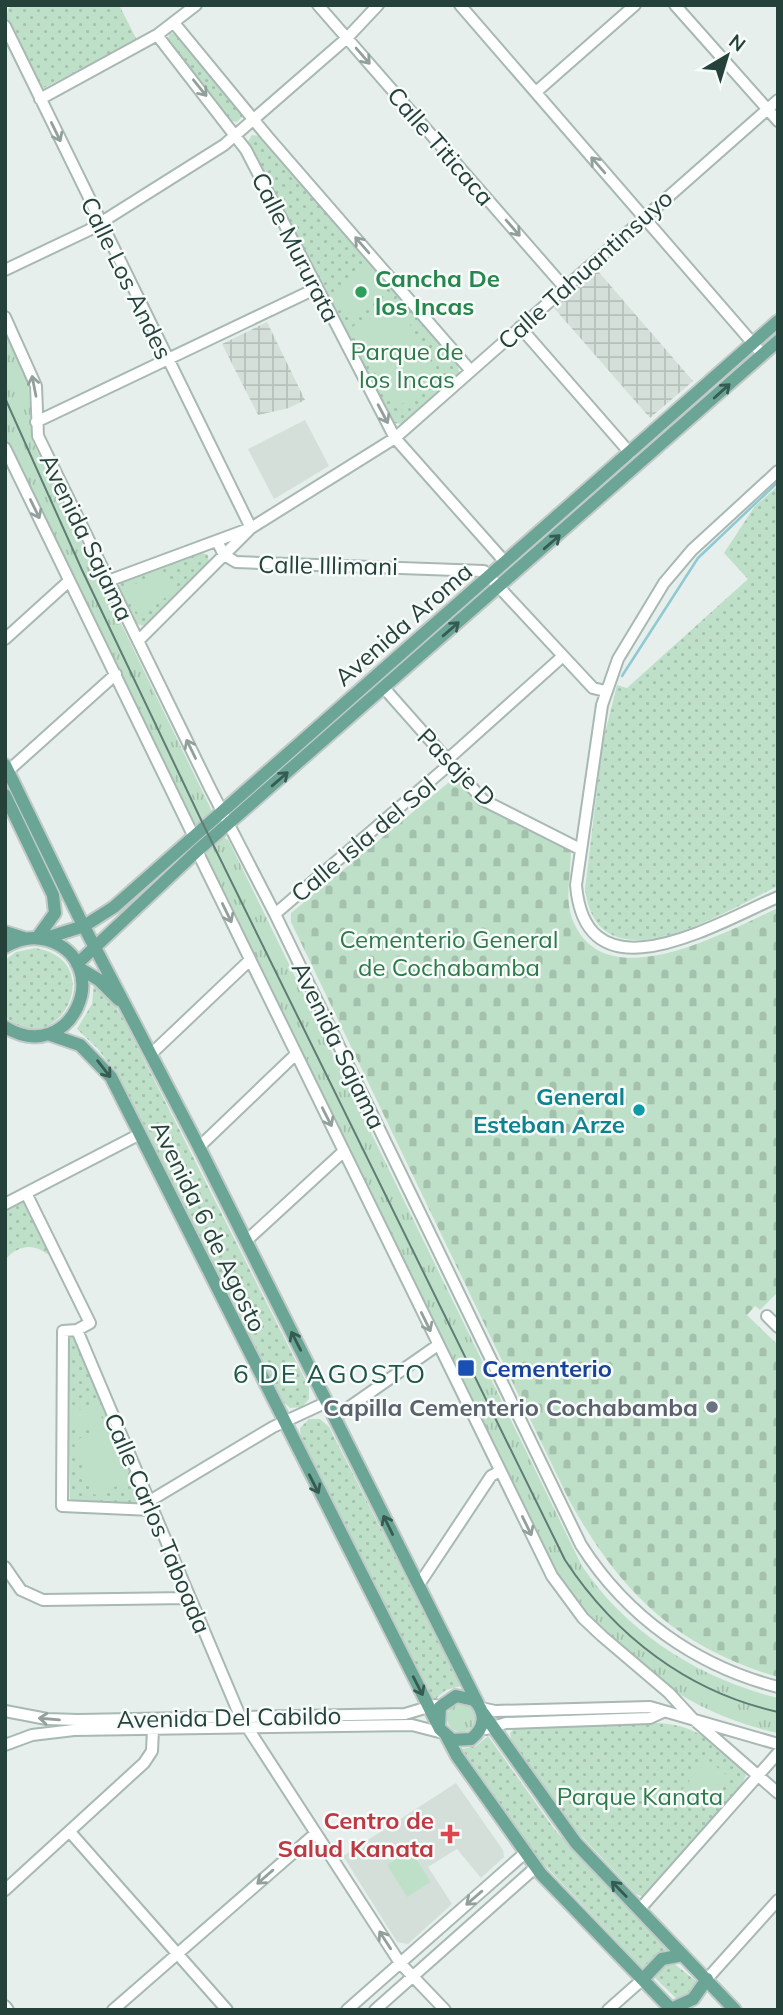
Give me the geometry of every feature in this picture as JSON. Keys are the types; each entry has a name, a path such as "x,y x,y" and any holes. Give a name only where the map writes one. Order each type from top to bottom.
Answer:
{"main road":[{"name":"Avenida Aroma","path":"5,947 84,926 114,907 778,321"},
{"name":"Avenida Aroma","path":"78,966 95,944 197,851 778,341"},
{"name":"Avenida 6 de Agosto","path":"7,768 84,926 199,1147 480,1708 560,1824 735,2010"},
{"path":"5,795 53,895 55,913 36,939"},
{"name":"Avenida 6 de Agosto","path":"5,932 62,947 78,966 99,980 134,1019"},
{"path":"48,1034 68,1023 77,1010 83,987 78,966"},
{"path":"5,1027 20,1034"},
{"name":"Avenida 6 de Agosto","path":"20,1034 48,1034 80,1045 101,1063 140,1135 283,1423 457,1756 536,1867 672,2010"},
{"path":"5,1039 20,1034"},
{"path":"466,1696 480,1708 483,1721 477,1734 464,1741 443,1732 439,1711 450,1698 466,1696"},
{"path":"643,1979 662,1959 683,1955"},
{"path":"672,2010 693,1999 707,1979"}],"street":[{"path":"40,99 157,35 196,5"},
{"name":"Calle Titicaca","path":"318,5 564,287"},
{"path":"5,270 100,223 237,135 347,38 378,5"},
{"path":"460,5 763,355"},
{"path":"536,92 635,5"},
{"path":"675,5 778,121"},
{"name":"Calle Mururata","path":"174,23 471,371"},
{"name":"Calle Los Andes","path":"5,26 251,528"},
{"name":"Calle Mururata","path":"157,35 237,135 395,438 505,562"},
{"name":"Calle Tahuantinsuyo","path":"108,581 251,528 395,438 643,216 778,100"},
{"path":"36,422 317,288"},
{"name":"Avenida Sajama","path":"5,317 34,378 38,436 221,810 275,914 462,1303 591,1560 624,1601 680,1645 738,1676 778,1687"},
{"path":"520,327 630,453"},
{"name":"Avenida Sajama","path":"5,448 193,835"},
{"path":"778,471 692,550 664,583 618,659 605,691 576,885 578,909 592,934 625,949 651,948 778,897"},
{"name":"Calle Tahuantinsuyo","path":"138,641 251,528"},
{"name":"Calle Illimani","path":"217,541 224,555 236,562 251,564 452,567 478,569 490,576"},
{"path":"490,576 593,688 605,691"},
{"path":"5,639 69,581"},
{"name":"Calle Isla del Sol","path":"275,914 448,762 563,656"},
{"path":"7,768 116,674"},
{"name":"Pasaje D","path":"384,688 448,762 489,804 580,849"},
{"name":"Avenida Sajama","path":"197,851 544,1561 568,1599 601,1636 669,1693 692,1718 778,1793"},
{"path":"151,1054 250,960"},
{"path":"199,1147 295,1055"},
{"path":"5,1203 140,1135"},
{"path":"246,1241 344,1151"},
{"path":"26,1193 90,1323 63,1331 62,1506 150,1506 283,1423 327,1402"},
{"path":"768,1317 778,1327"},
{"name":"Calle Carlos Taboada","path":"77,1329 243,1721 400,1963 445,2010"},
{"path":"335,1417 438,1345"},
{"path":"418,1586 491,1476 500,1471"},
{"path":"5,1567 8,1581 43,1600 189,1598"},
{"name":"Avenida Del Cabildo","path":"5,1745 52,1731 153,1729 243,1721 405,1714 430,1708 450,1698"},
{"path":"480,1708 495,1711 650,1707 778,1744"},
{"name":"Avenida Del Cabildo","path":"5,1711 47,1719 78,1720 412,1724 443,1732"},
{"path":"477,1734 492,1726 650,1718 663,1712"},
{"path":"5,1890 144,1763 152,1751 153,1729"},
{"path":"639,1910 778,1753"},
{"path":"70,1832 227,2010"},
{"path":"113,2010 316,1833"},
{"path":"347,2010 525,1853"},
{"path":"375,2010 536,1867"},
{"path":"707,1979 778,1900"},
{"path":"608,2010 643,1979"}],"shaded area":[{"path":"597,270 693,381 650,418 554,308"},
{"path":"267,322 305,400 289,408 258,415 222,344"},
{"path":"305,420 329,466 274,499 248,449"},
{"path":"456,1783 503,1850 504,1857 481,1878 457,1849 428,1867 452,1904 408,1944 397,1942 343,1856"}],"green space":[{"path":"13,5 119,5 137,40 44,88 39,85 6,19 8,9"},
{"path":"170,33 177,34 244,115 237,122 230,120 167,41"},
{"name":"Parque de los Incas","path":"252,135 260,136 458,364 459,373 403,424 393,423 247,143"},
{"name":"Cancha De los Incas","path":"368,266 387,289 353,317 334,295"},
{"path":"397,302 442,381 395,408 350,328"},
{"path":"5,334 28,379 32,440 211,809 211,813 194,826 5,439"},
{"path":"751,351 754,355 500,579 497,576"},
{"path":"778,486 778,886 727,912 666,936 638,940 613,936 595,919 585,889 603,741 617,685 627,688 748,579 724,553 755,506"},
{"path":"200,552 208,555 209,564 144,626 137,624 118,589 121,580"},
{"path":"161,569 175,592 138,614 124,591"},
{"name":"Cementerio General de Cochabamba","path":"454,778 489,810 571,851 568,891 571,915 586,941 608,954 635,958 665,954 727,932 778,908 778,1292 760,1310 755,1306 747,1315 778,1345 778,1677 709,1650 680,1632 654,1612 631,1589 588,1533 569,1500 291,922 291,913"},
{"path":"224,837 229,841 582,1566 621,1612 668,1650 721,1679 778,1698 778,1733 709,1710 652,1675 601,1629 555,1574 204,855"},
{"path":"35,948 58,956 70,971 73,988 68,1005 57,1019 42,1028 24,1028 5,1016 5,960 16,952"},
{"path":"94,983 111,999 124,1020 309,1387 309,1399 302,1407 290,1408 281,1400 119,1077 98,1049 77,1029 92,1004"},
{"path":"18,1202 25,1203 51,1252 47,1254 36,1248 25,1247 14,1251 5,1260 5,1210"},
{"path":"75,1335 146,1505 70,1502 67,1343 70,1336"},
{"path":"97,1403 104,1424 77,1434 69,1414"},
{"path":"309,1419 320,1419 329,1427 461,1686 446,1690 434,1700 301,1440 300,1428"},
{"path":"106,1428 127,1482 94,1495 73,1441"},
{"path":"461,1704 471,1708 475,1718 471,1728 461,1732 451,1728 447,1718 451,1708"},
{"name":"Parque Kanata","path":"659,1723 685,1728 705,1737 742,1768 746,1775 741,1787 650,1893 643,1897 636,1894 570,1824 512,1742 510,1733 517,1726"},
{"path":"488,1736 555,1830 669,1952 644,1970 538,1858 462,1749 476,1746"},
{"path":"707,1759 729,1777 703,1808 682,1790"},
{"path":"410,1850 431,1882 407,1897 387,1865"},
{"path":"672,1962 696,1981 695,1990 682,1999 677,1999 655,1978 660,1966"}],"waterway":[{"path":"622,676 698,558 778,482"}],"tram line":[{"path":"5,398 82,570 204,826 565,1560 607,1613 656,1657 714,1690 745,1703 778,1712"}],"place":[{"name":"Cancha De los Incas","path":"361,292"},
{"name":"General Esteban Arze","path":"639,1110"},
{"name":"Cementerio","path":"466,1368"},
{"name":"Capilla Cementerio Cochabamba","path":"712,1407"},
{"name":"Centro de Salud Kanata","path":"450,1834"}],"district":[{"name":"6 DE AGOSTO","path":"330,1373"}]}
